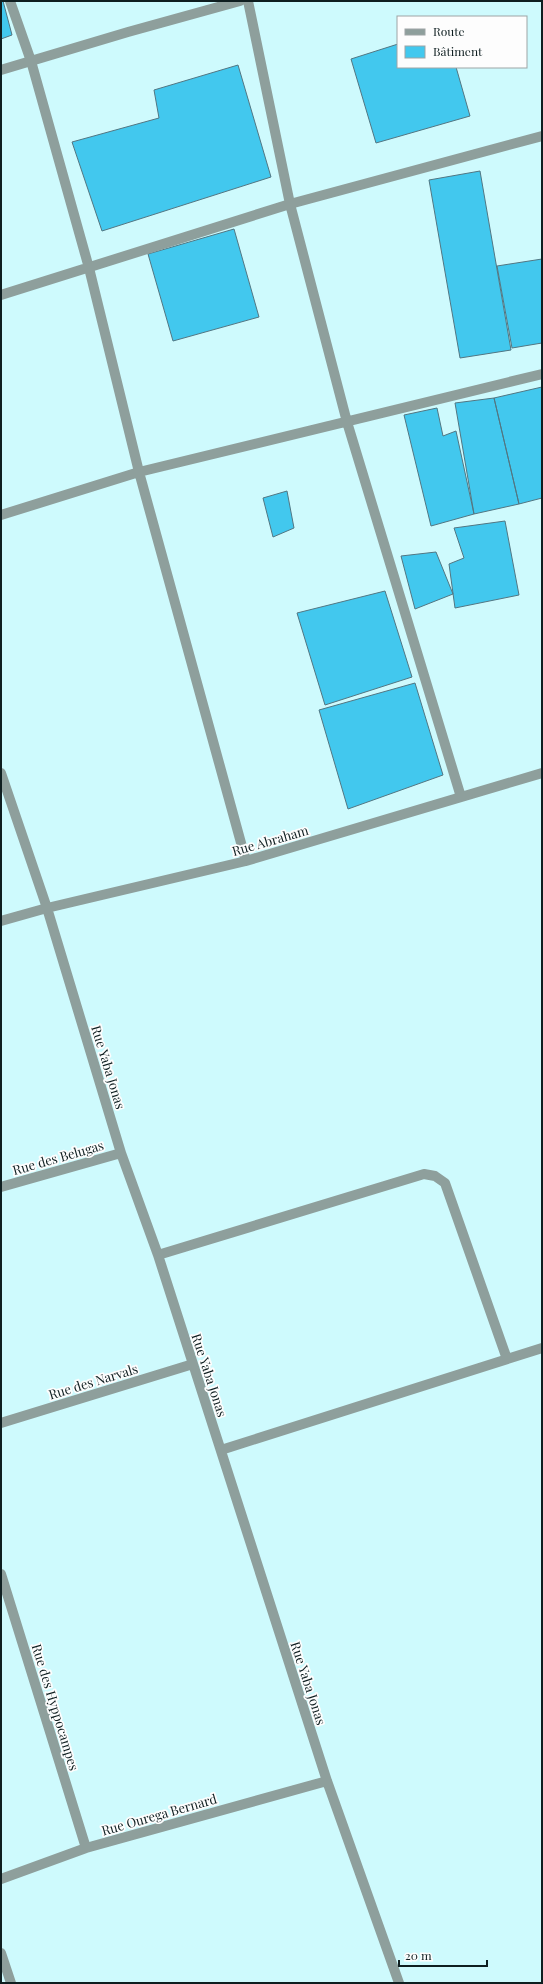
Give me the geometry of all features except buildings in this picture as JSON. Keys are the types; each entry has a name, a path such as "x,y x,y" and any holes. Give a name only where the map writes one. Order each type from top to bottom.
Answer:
{"street":[{"path":"10,1 31,61 89,268 139,472 246,861"},
{"path":"1,70 240,1"},
{"path":"248,1 290,204 347,422 461,797"},
{"path":"1,295 290,204 542,136"},
{"path":"1,515 139,472 542,374"},
{"name":"Rue Abraham","path":"1,921 47,908 246,861 542,772"},
{"name":"Rue Yaba Jonas","path":"1,773 47,908 121,1153 158,1255 327,1781 399,1983"},
{"name":"Rue des Belugas","path":"1,1187 121,1153"},
{"path":"158,1255 424,1174 435,1176 445,1183 507,1359"},
{"path":"221,1450 542,1348"},
{"name":"Rue des Narvals","path":"1,1423 193,1364"},
{"name":"Rue des Hyppocampes","path":"1,1574 86,1848"},
{"name":"Rue Ourega Bernard","path":"1,1878 86,1848 327,1781"},
{"path":"1,1952 11,1983"}]}
